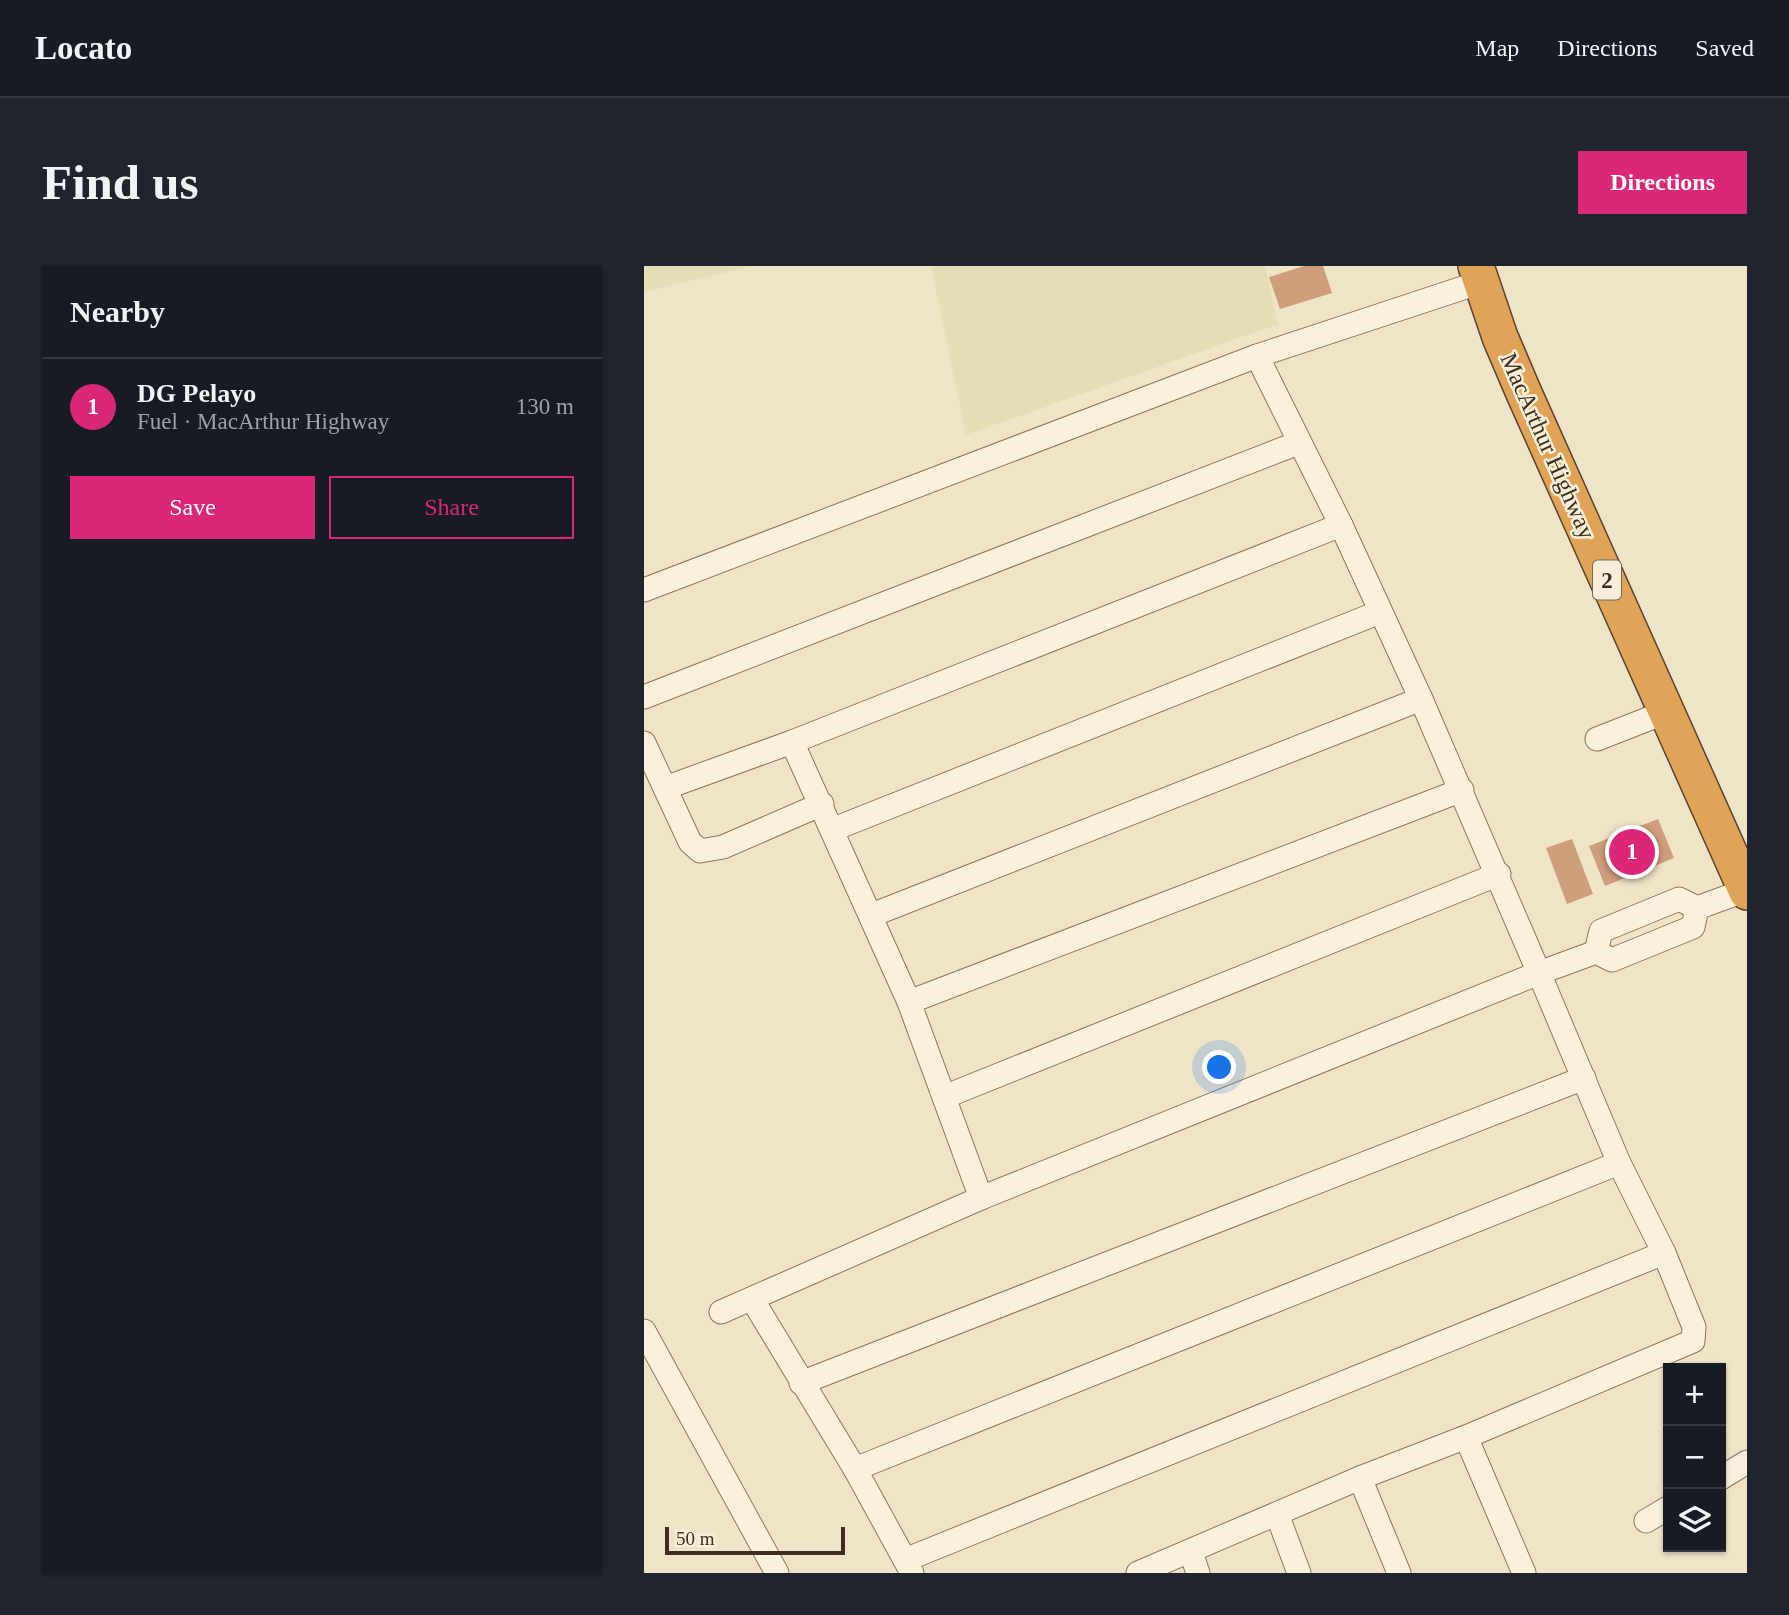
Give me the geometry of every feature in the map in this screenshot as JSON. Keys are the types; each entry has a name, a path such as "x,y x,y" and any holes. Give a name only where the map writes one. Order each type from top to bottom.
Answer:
{"highway":[{"name":"MacArthur Highway","path":"1478,274 1514,370 1746,891"}],"street":[{"path":"644,590 1478,274"},
{"path":"1138,1573 1194,1563 1277,1514 1693,1342 1694,1327 1664,1253 1619,1163 1462,790 1341,525 1257,356"},
{"path":"644,697 1298,443"},
{"path":"665,788 792,742 1341,525"},
{"path":"834,830 1380,612"},
{"path":"872,915 1421,699"},
{"path":"1597,739 1666,712"},
{"path":"792,742 834,830 909,1002 981,1198"},
{"path":"644,743 690,842 700,850 723,847 822,804"},
{"path":"909,1002 1462,790"},
{"path":"944,1097 1499,874"},
{"path":"1596,952 1601,931 1679,899 1697,908 1746,891"},
{"path":"721,1312 981,1198 1539,973 1596,952 1612,960 1668,939 1693,927 1697,908"},
{"path":"801,1383 1584,1078"},
{"path":"855,1469 1619,1163"},
{"path":"752,1299 855,1469 908,1566 1664,1253"},
{"path":"646,1338 777,1573"},
{"path":"1466,1437 1524,1573"},
{"path":"1726,1475 1747,1462"},
{"path":"1360,1478 1399,1573"},
{"path":"1646,1521 1663,1511"},
{"path":"1277,1514 1299,1573"}],"shaded area":[{"path":"644,266 753,266 644,292"},
{"path":"931,266 1265,266 1278,324 966,435"}],"building":[{"path":"1304,266 1323,266 1332,293 1280,309 1269,277"},
{"path":"1658,819 1674,858 1605,886 1589,846"},
{"path":"1572,839 1593,894 1567,904 1546,848"}],"place":[{"name":"DG Pelayo","path":"1632,852"}]}
